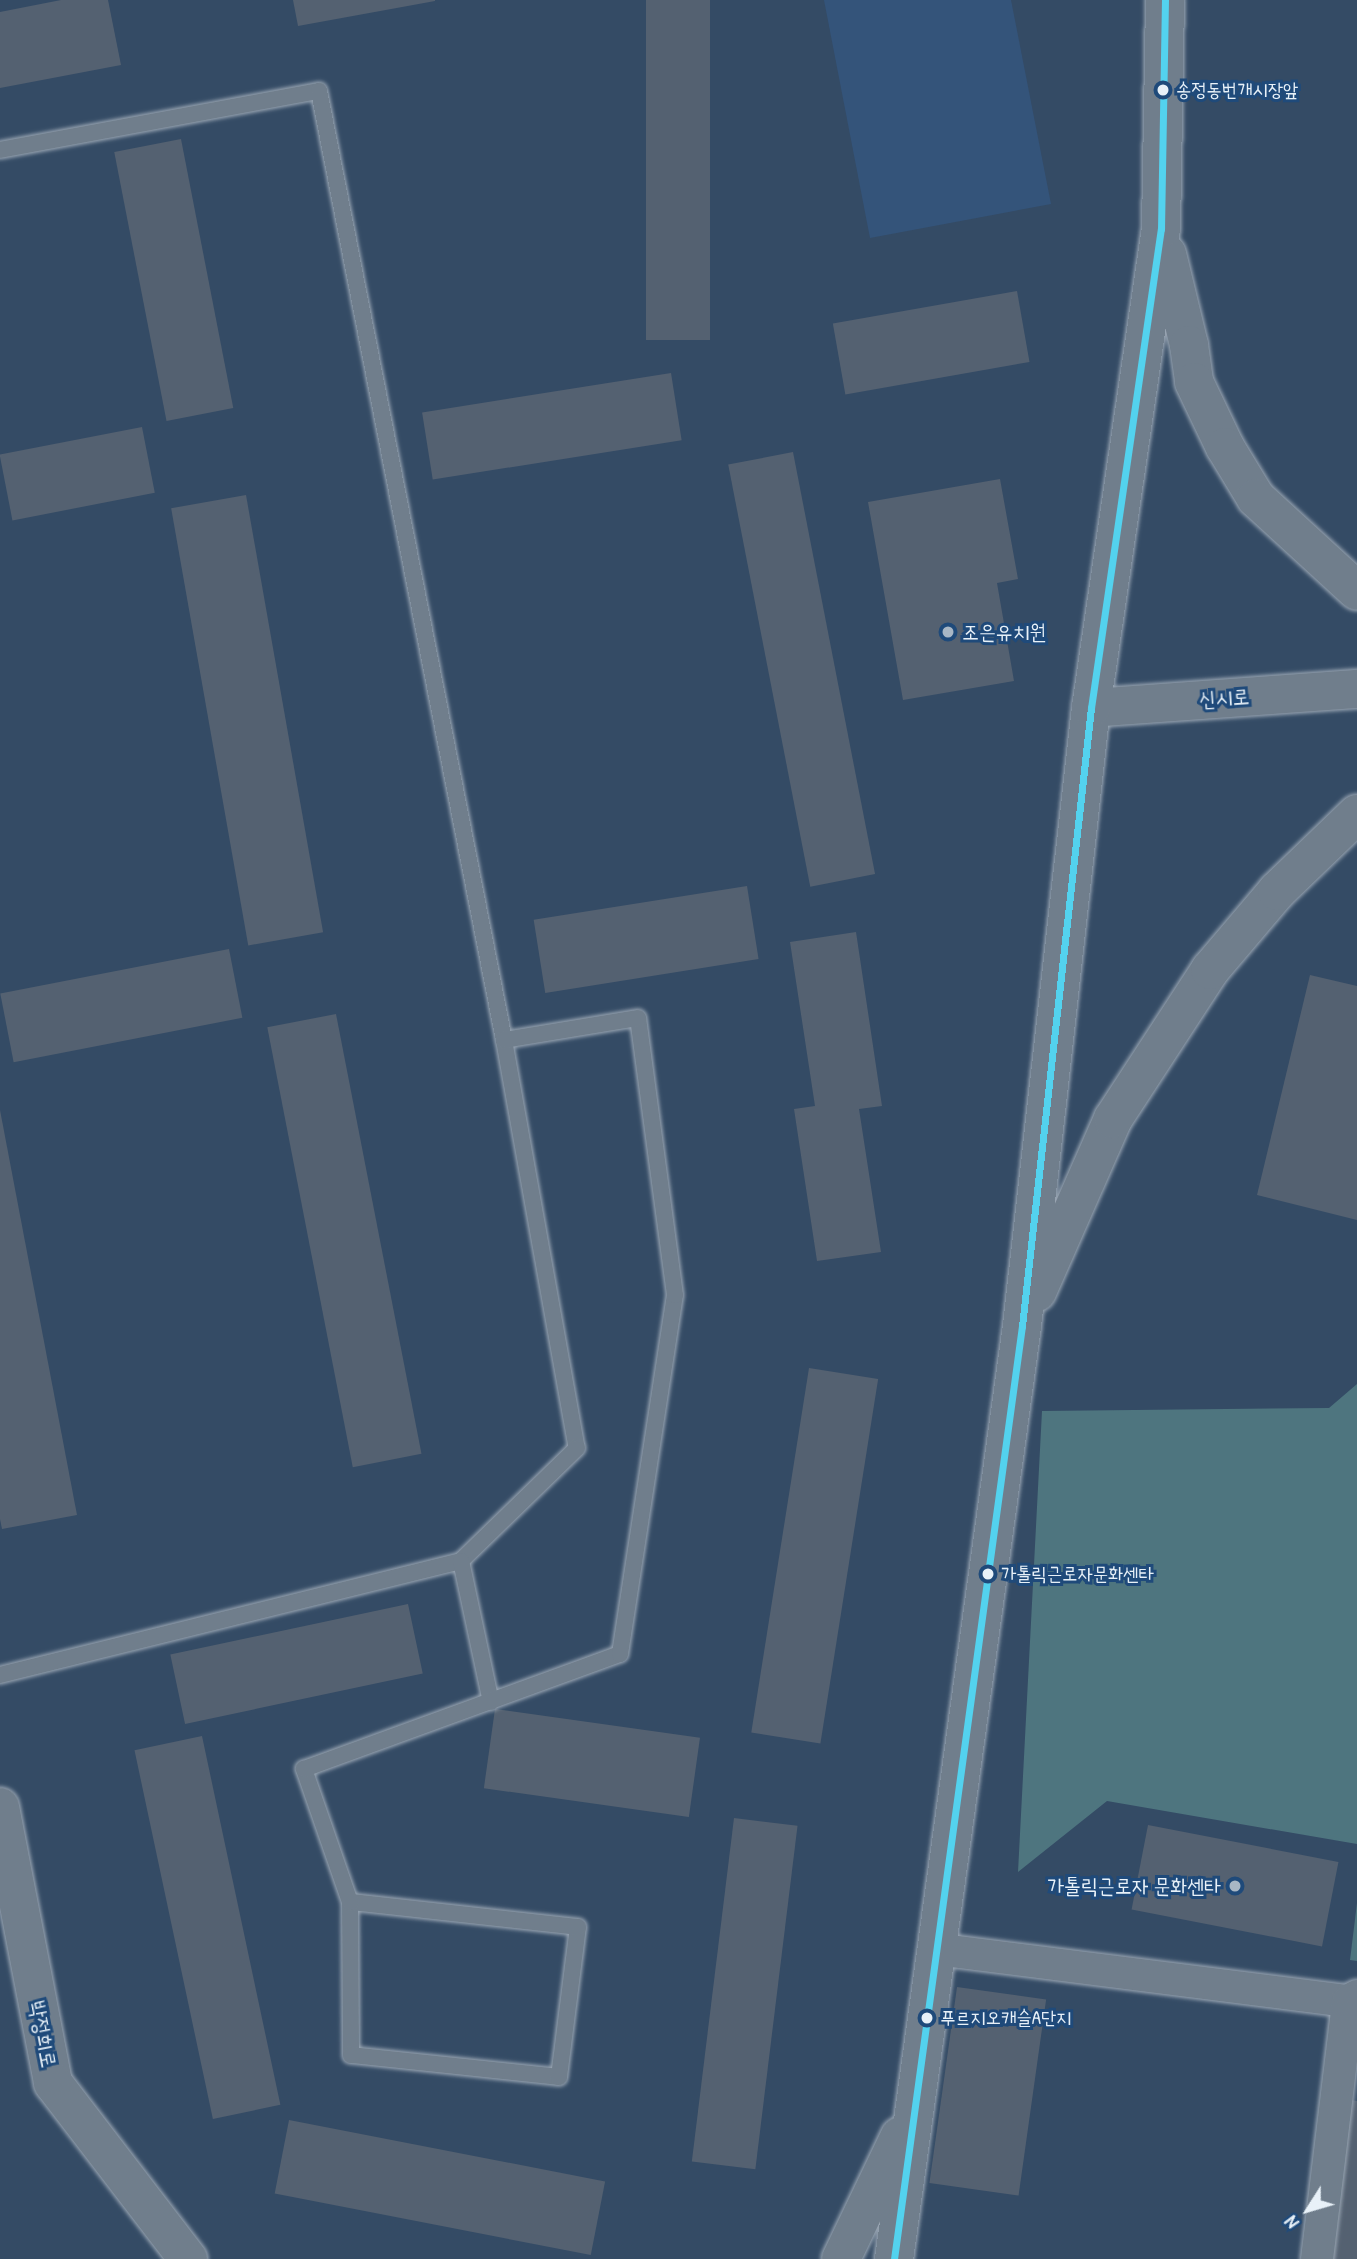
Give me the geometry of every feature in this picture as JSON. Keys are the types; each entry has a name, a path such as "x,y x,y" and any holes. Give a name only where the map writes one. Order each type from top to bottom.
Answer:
{"street":[{"path":"894,2259 1022,1326 1091,708 1161,229 1165,0"},
{"path":"1161,229 1189,345 1194,382 1225,447 1256,498 1357,591"},
{"name":"신시로","path":"1091,708 1357,688"},
{"path":"1022,1326 1113,1119 1155,1054 1210,971 1277,891 1357,814"},
{"name":"박정희로","path":"0,1807 53,2083 188,2259"},
{"path":"935,1949 1353,1998 1317,2259"},
{"path":"841,2259 918,2099"}],"lane":[{"path":"0,150 319,91 504,1040 577,1448 461,1561 0,1675"},
{"path":"350,1902 578,1927 559,2077 351,2055 350,1902 304,1769 620,1654 675,1295 638,1018 504,1040"},
{"path":"461,1561 491,1702"}],"shaded area":[{"path":"824,0 1011,0 1051,204 870,238"}],"green space":[{"path":"1357,1384 1357,1844 1107,1801 1018,1872 1042,1411 1329,1408"},
{"path":"1357,1903 1357,1961 1350,1960"}],"building":[{"path":"61,0 108,0 121,65 0,88 0,12"},
{"path":"293,0 435,0 435,1 298,26"},
{"path":"646,0 710,0 710,340 646,340"},
{"path":"181,139 233,408 167,421 114,152"},
{"path":"1017,291 1030,362 845,394 833,323"},
{"path":"671,373 682,440 433,480 422,412"},
{"path":"142,427 155,493 12,520 0,455"},
{"path":"793,452 875,874 810,887 728,465"},
{"name":"조은유치원","path":"1000,479 1018,579 997,583 1014,681 903,700 868,502"},
{"path":"246,495 323,932 248,945 171,508"},
{"path":"747,886 759,959 545,993 534,920"},
{"path":"856,932 882,1106 859,1109 881,1252 817,1261 794,1109 815,1106 790,942"},
{"path":"229,949 242,1018 14,1062 0,993"},
{"path":"1310,975 1357,986 1357,1220 1257,1195"},
{"path":"336,1014 421,1454 353,1467 267,1027"},
{"path":"0,1110 77,1515 2,1529 0,1519"},
{"path":"809,1368 878,1379 820,1743 751,1732"},
{"path":"408,1604 423,1673 185,1724 170,1655"},
{"path":"495,1709 700,1738 689,1817 484,1788"},
{"path":"202,1736 280,2105 213,2119 135,1750"},
{"path":"734,1818 798,1826 755,2169 692,2161"},
{"name":"가톨릭근로자 문화센타","path":"1148,1825 1338,1862 1322,1946 1132,1909"},
{"path":"957,1987 1046,2000 1019,2196 929,2183"},
{"path":"1351,2100 1357,2101 1357,2259 1330,2259"},
{"path":"289,2120 605,2181 591,2255 275,2194"}],"transit line":[{"path":"894,2259 1022,1326 1091,708 1161,229 1165,0"}],"place":[{"name":"송정동번개시장앞","path":"1163,90"},
{"name":"조은유치원","path":"948,632"},
{"name":"가톨릭근로자문화센타","path":"988,1574"},
{"name":"가톨릭근로자 문화센타","path":"1235,1886"},
{"name":"푸르지오캐슬A단지","path":"927,2018"}]}
